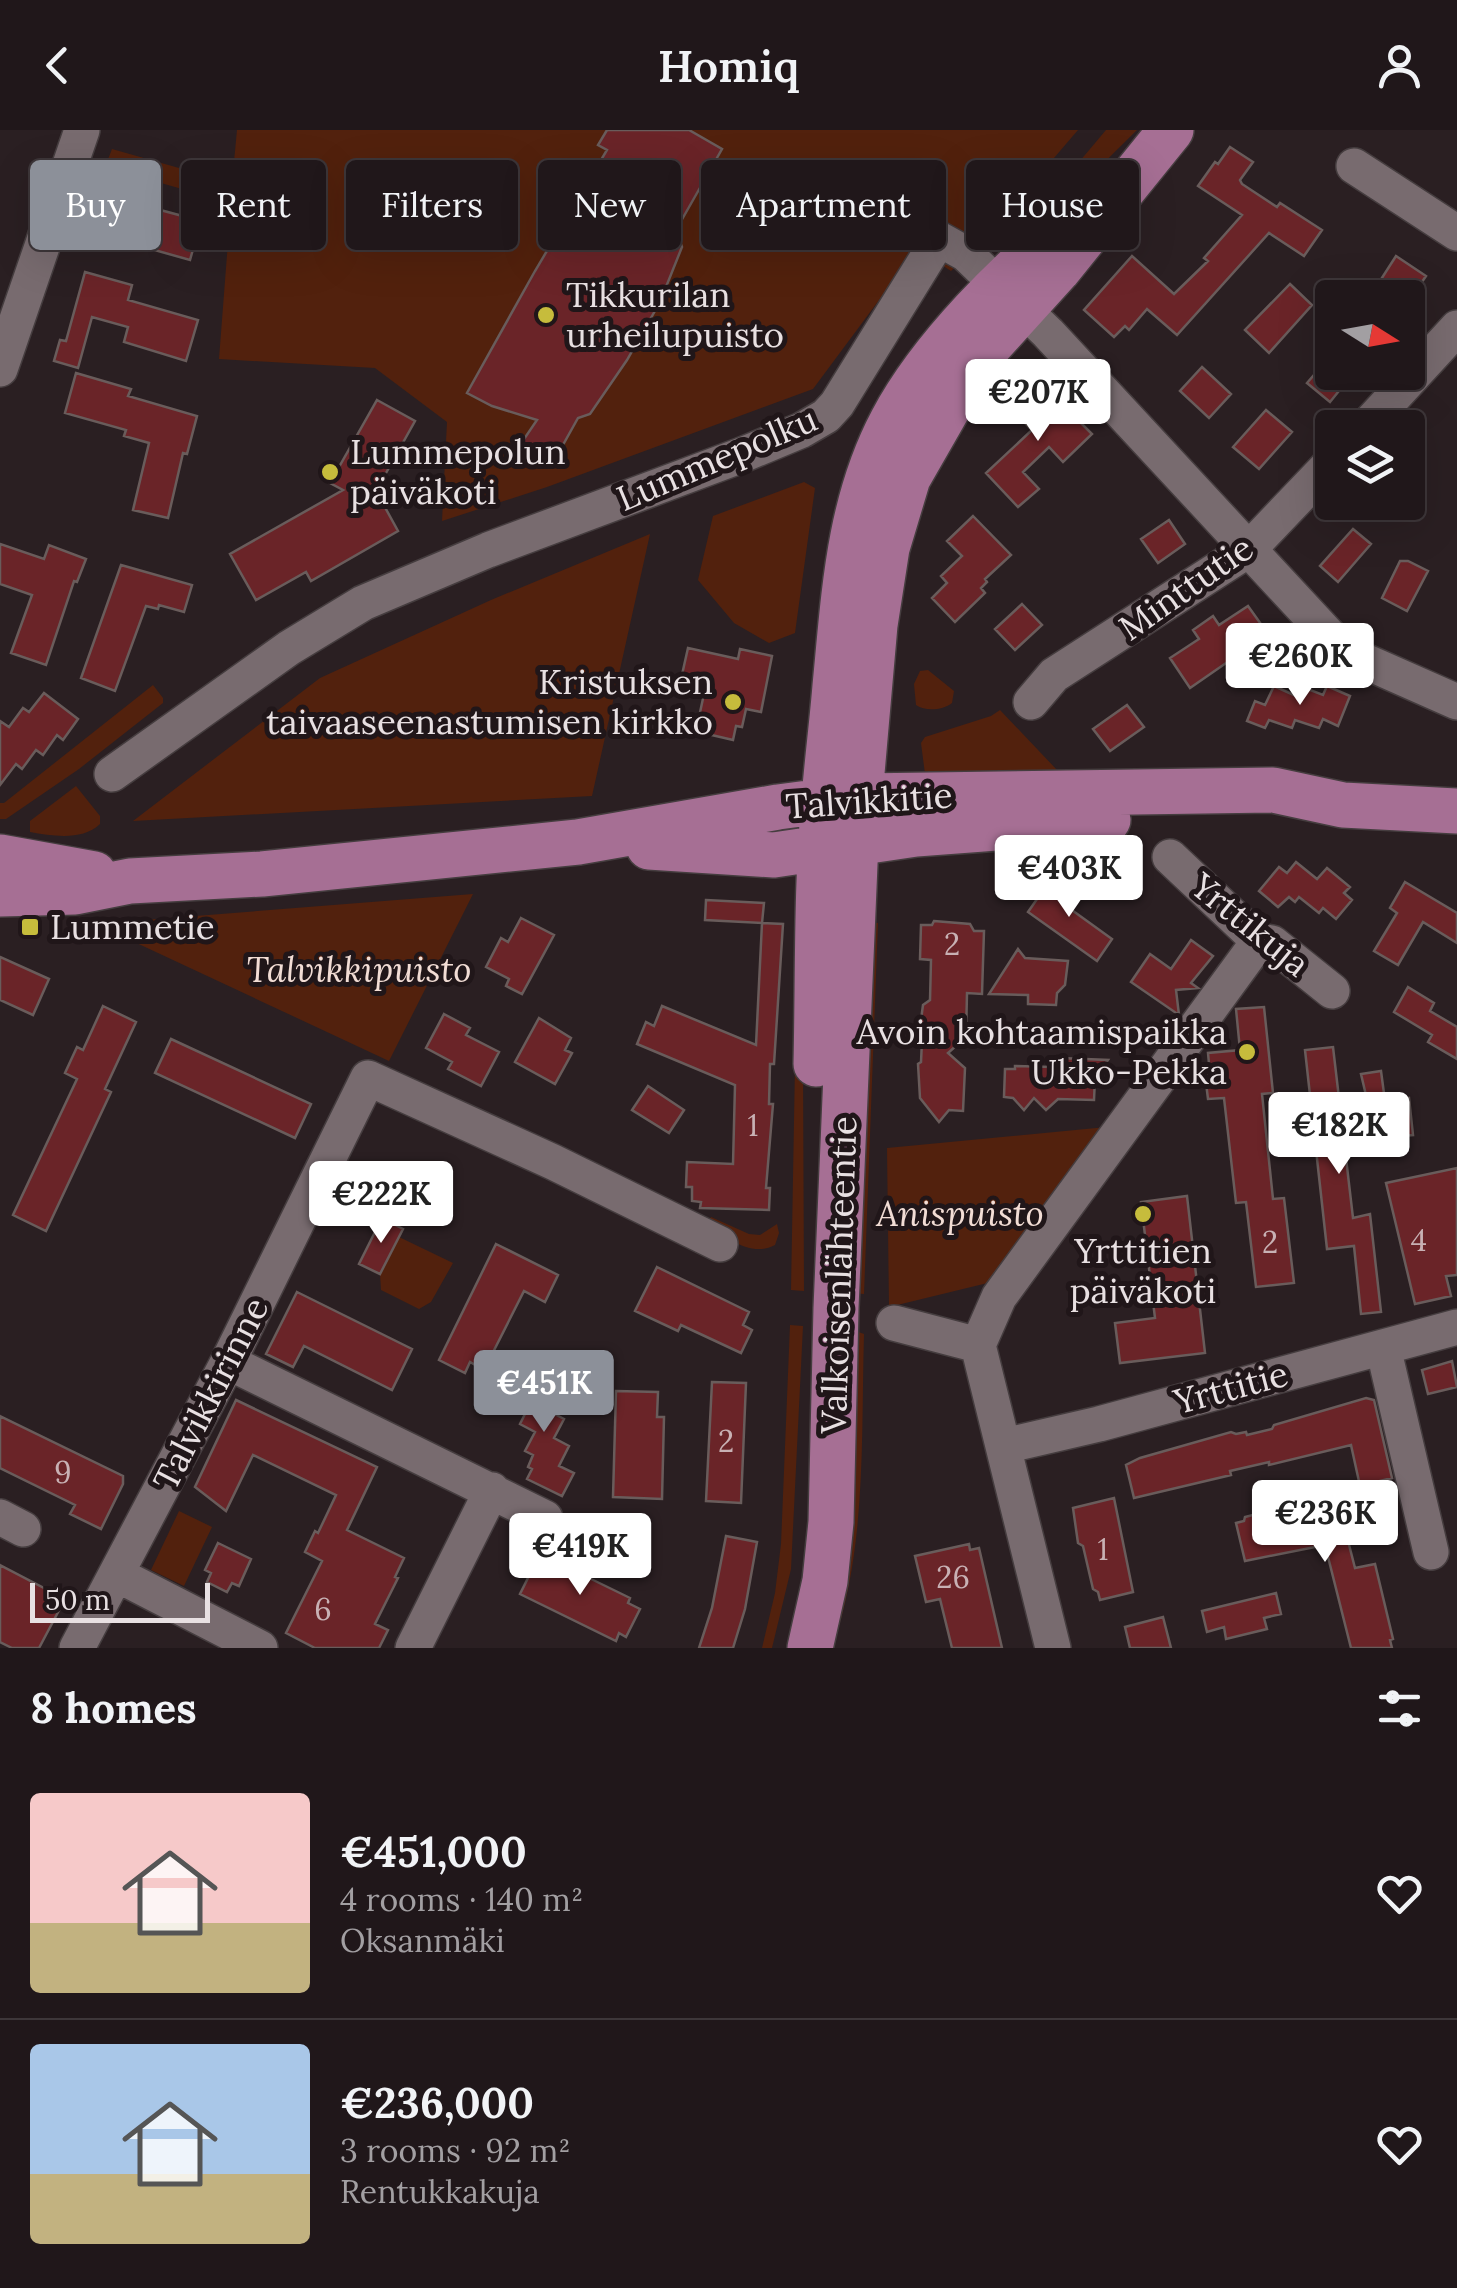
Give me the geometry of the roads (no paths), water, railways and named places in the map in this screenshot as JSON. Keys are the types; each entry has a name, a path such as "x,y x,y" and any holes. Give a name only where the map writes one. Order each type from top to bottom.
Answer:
{"main road":[{"path":"839,844 842,799 887,548 900,498 916,462 963,382 990,345 1034,249 1132,176 1170,130"},
{"name":"Talvikkitie","path":"0,894 75,892 130,881 262,874 578,842 842,799 1273,790 1343,805 1457,811"},
{"name":"Talvikkitie","path":"578,842 774,855 839,844 1126,818 1260,816 1343,805"},
{"name":"Valkoisenlähteentie","path":"780,1648 798,1578 804,1520 839,844"},
{"name":"Valkoisenlähteentie","path":"810,1648 825,1581 831,1522 839,844"},
{"name":"Talvikkitie","path":"0,857 130,881"}],"street":[{"path":"0,369 70,132"},
{"path":"1354,166 1457,233"},
{"name":"Lummepolku","path":"112,774 290,648 363,603 472,557 742,455 826,416 939,239 966,254 1011,298"},
{"path":"1011,298 1344,652 1457,702"},
{"path":"1388,410 1443,366 1457,328"},
{"name":"Minttutie","path":"1031,702 1054,675 1248,550 1315,480"},
{"name":"Yrttikuja","path":"1170,857 1259,942 1272,943 1332,991"},
{"path":"1054,1648 978,1345 999,1296 1259,942"},
{"name":"Talvikkirinne","path":"77,1648 228,1362 368,1078 720,1244"},
{"path":"894,1323 978,1345"},
{"name":"Yrttitie","path":"1004,1446 1457,1327"},
{"path":"1383,1347 1431,1552"},
{"path":"228,1362 545,1518"},
{"path":"414,1648 492,1490"},
{"path":"118,1575 260,1648"}],"place":[{"name":"Tikkurilan urheilupuisto","path":"546,315"},
{"name":"Lummepolun päiväkoti","path":"330,472"},
{"name":"Kristuksen taivaaseenastumisen kirkko","path":"733,702"},
{"name":"Lummetie","path":"30,927"},
{"name":"Avoin kohtaamispaikka Ukko-Pekka","path":"1247,1052"},
{"name":"Yrttitien päiväkoti","path":"1143,1214"}],"park label":[{"name":"Talvikkipuisto","path":"359,970"},
{"name":"Anispuisto","path":"960,1214"}]}
